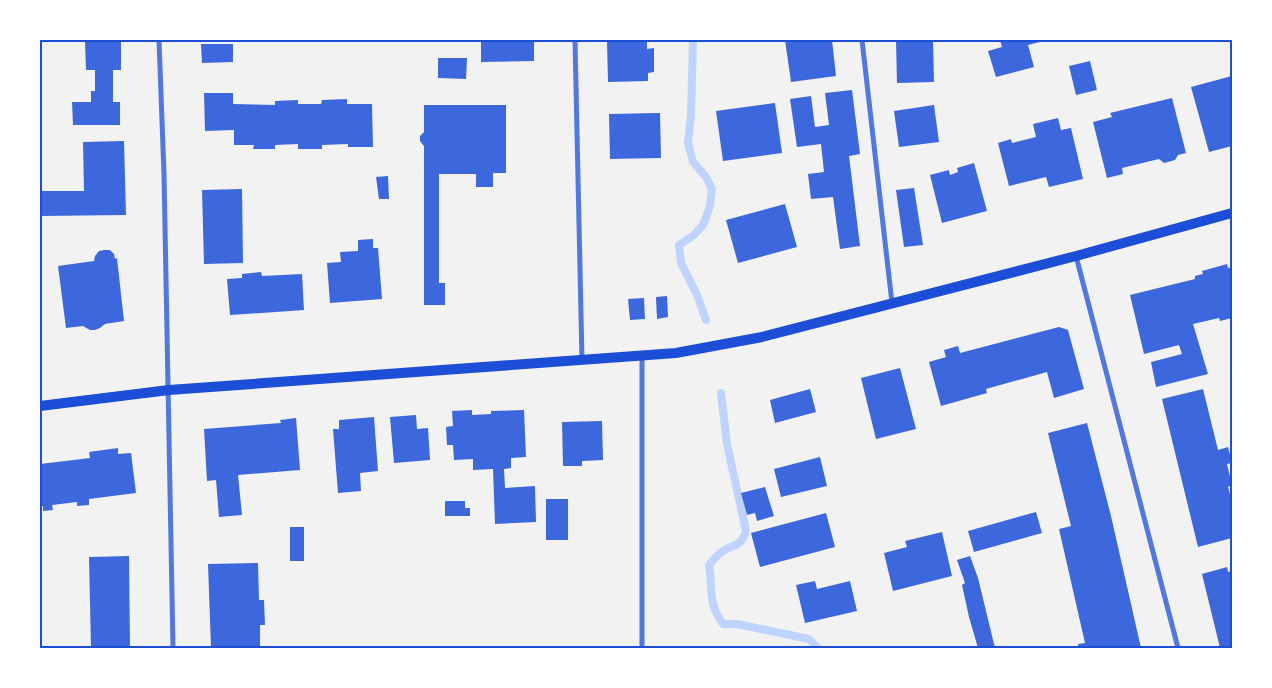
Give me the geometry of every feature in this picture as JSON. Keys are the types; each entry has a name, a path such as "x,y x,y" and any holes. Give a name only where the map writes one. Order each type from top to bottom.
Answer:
{"main road":[{"path":"40,406 169,390 676,354 762,337 1076,256 1232,213"}],"street":[{"path":"159,40 169,390 173,648"},
{"path":"575,40 582,361"},
{"path":"862,40 892,303"},
{"path":"1076,256 1178,648"},
{"path":"642,357 642,648"}],"building":[{"path":"85,40 121,40 121,70 113,70 113,102 120,102 120,125 73,125 72,102 91,102 91,91 95,91 95,70 86,70"},
{"path":"481,40 534,40 534,61 481,62"},
{"path":"607,40 647,40 647,49 654,48 654,72 648,73 648,81 608,82"},
{"path":"785,40 832,40 836,76 791,82"},
{"path":"933,40 934,82 897,83 896,41"},
{"path":"1000,40 1044,41 1028,45 1034,67 996,77 988,51 1002,47"},
{"path":"201,44 233,44 233,62 202,63"},
{"path":"438,58 467,58 466,79 438,78"},
{"path":"1090,61 1097,90 1076,95 1069,66"},
{"path":"1232,76 1232,146 1209,152 1191,87"},
{"path":"852,90 860,154 849,156 860,246 840,249 833,197 811,199 808,174 824,172 821,144 797,147 790,99 811,96 815,127 829,125 825,93"},
{"path":"204,93 233,93 233,104 275,105 275,101 298,100 298,104 321,104 322,100 347,99 347,104 372,104 373,147 348,147 348,144 322,145 322,149 298,149 298,144 275,145 275,149 253,149 254,145 234,145 234,130 205,131"},
{"path":"1172,98 1186,153 1178,155 1175,160 1164,163 1159,159 1122,168 1123,174 1107,178 1093,122 1112,117 1110,113"},
{"path":"775,103 782,153 723,161 716,111"},
{"path":"424,105 506,105 506,173 493,173 493,187 476,187 476,174 439,174 439,283 445,283 445,305 424,305 424,146 420,141 420,136 424,132"},
{"path":"934,105 939,142 899,147 894,111"},
{"path":"660,113 661,158 610,159 609,114"},
{"path":"1058,118 1061,130 1071,128 1083,179 1049,187 1046,177 1009,186 998,143 1011,139 1012,143 1036,137 1033,124"},
{"path":"124,141 126,215 40,216 40,182 42,191 84,191 83,142"},
{"path":"974,163 987,211 942,223 930,175 949,170 950,175 958,172 957,168"},
{"path":"388,176 389,199 379,199 376,177"},
{"path":"914,188 923,245 904,247 896,190"},
{"path":"242,189 243,263 204,264 202,190"},
{"path":"785,204 797,247 738,263 726,220"},
{"path":"373,239 373,248 378,248 382,299 330,303 327,263 341,262 340,252 358,251 358,240"},
{"path":"110,250 114,254 115,259 117,258 124,321 105,324 95,330 90,330 83,326 66,328 58,266 94,261 99,251"},
{"path":"1227,264 1228,268 1232,267 1232,318 1220,321 1219,318 1193,324 1208,374 1156,387 1151,362 1182,354 1179,345 1144,354 1130,295 1195,279 1195,276 1203,274 1202,271"},
{"path":"261,272 262,276 302,274 304,310 230,315 227,279 242,278 242,274"},
{"path":"667,296 668,317 657,319 656,297"},
{"path":"644,298 645,319 630,320 628,299"},
{"path":"1059,327 1068,330 1084,389 1054,398 1047,372 986,389 987,393 941,406 929,362 946,357 944,350 958,346 960,353"},
{"path":"900,368 916,429 876,439 861,378"},
{"path":"810,389 816,412 775,423 770,400"},
{"path":"1203,389 1218,450 1228,447 1232,463 1227,464 1232,485 1228,487 1232,502 1232,538 1198,547 1162,399"},
{"path":"472,410 472,415 491,414 491,411 524,410 526,457 511,458 511,468 504,469 505,488 535,486 536,522 495,524 493,469 473,470 473,459 454,460 453,445 447,445 446,427 453,426 452,411"},
{"path":"416,415 417,429 428,428 430,460 394,463 390,417"},
{"path":"374,417 378,471 360,473 361,491 338,493 333,429 339,429 339,420"},
{"path":"296,418 300,470 238,475 242,515 219,517 216,480 207,481 204,429 281,423 280,420"},
{"path":"602,421 603,460 582,461 582,466 563,466 562,422"},
{"path":"1087,423 1111,516 1141,648 1079,648 1078,644 1085,643 1059,529 1071,526 1048,433"},
{"path":"118,448 118,454 131,453 136,493 89,499 89,505 77,506 77,502 52,505 53,510 43,511 43,506 40,506 40,464 90,458 89,452"},
{"path":"820,457 827,486 781,497 774,469"},
{"path":"765,487 774,516 757,521 755,513 747,515 741,493"},
{"path":"546,499 568,499 568,540 546,540"},
{"path":"445,501 465,501 465,508 470,508 470,516 445,516"},
{"path":"1036,512 1042,533 974,552 968,531"},
{"path":"826,513 835,547 760,567 751,533"},
{"path":"290,527 304,527 304,561 290,561"},
{"path":"942,532 952,576 893,591 884,553 907,547 905,541"},
{"path":"129,556 130,648 91,648 89,557"},
{"path":"970,556 978,578 995,648 978,648 969,617 962,585 965,583 957,560"},
{"path":"258,563 259,600 264,600 265,625 260,625 260,648 211,648 208,564"},
{"path":"1227,567 1228,572 1232,571 1232,648 1220,648 1202,574"},
{"path":"815,581 817,589 850,581 857,611 805,623 796,585"}],"waterway":[{"path":"693,40 691,115 688,143 693,162 706,177 712,189 710,206 703,225 694,235 679,245 681,263 697,295 706,320"},
{"path":"721,393 727,444 746,531 740,542 721,553 709,565 711,595 715,609 723,624 737,624 809,639 818,648"}]}
